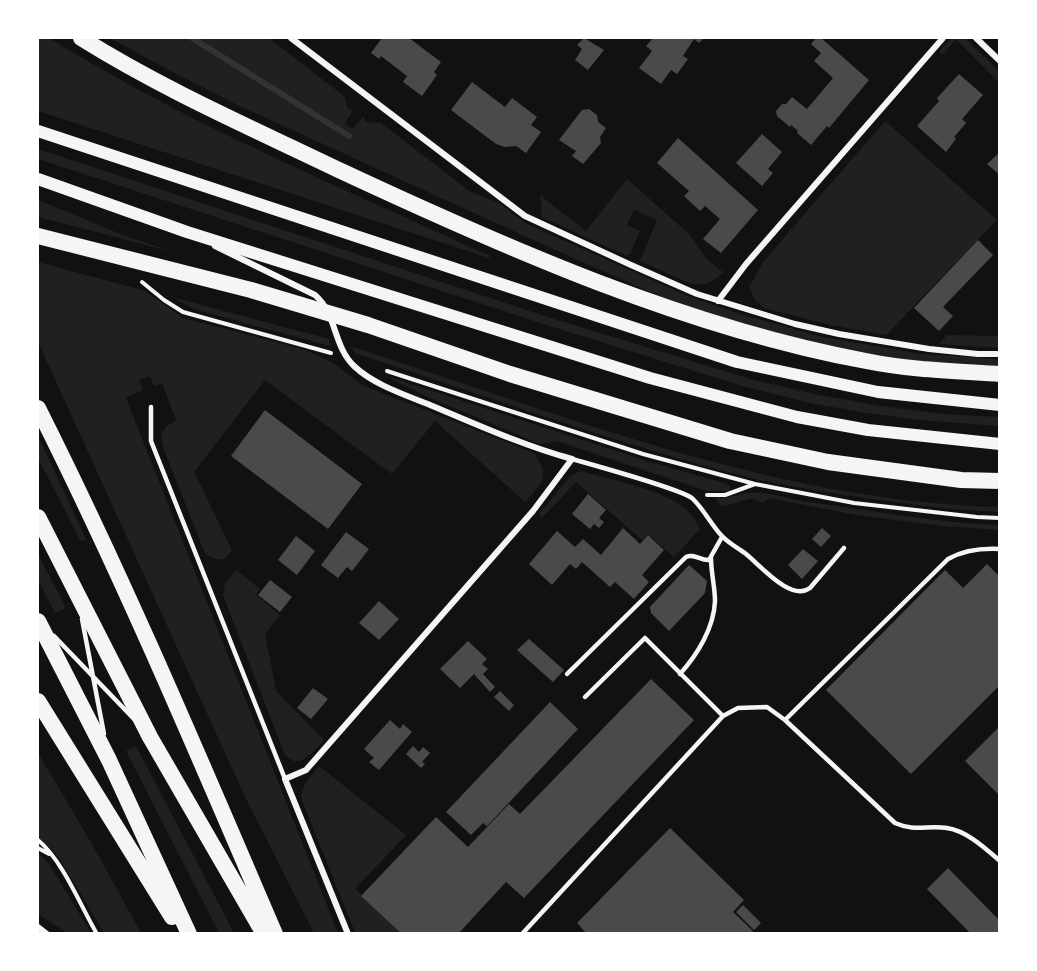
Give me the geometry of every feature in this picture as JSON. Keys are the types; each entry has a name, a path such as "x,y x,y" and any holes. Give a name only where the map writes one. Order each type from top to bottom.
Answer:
{"highway":[{"path":"81,38 206,106 407,201 570,271 694,317 786,343 868,362 999,374"},
{"path":"38,236 251,290 368,325 510,374 730,441 828,462 961,480 999,481"},
{"path":"38,408 202,765 275,933"},
{"path":"38,517 150,737 264,933"},
{"path":"38,620 109,760 189,933"},
{"path":"38,701 182,933"}],"main road":[{"path":"38,131 737,362 878,392 999,405"},
{"path":"38,179 187,231 650,378 797,417 868,430 999,444"}],"street":[{"path":"291,38 531,220 677,286 765,316 839,334 929,349 999,354"},
{"path":"718,301 746,264 942,38"},
{"path":"976,38 999,61"},
{"path":"187,231 315,295 330,314 344,354 364,374 413,398 538,449 572,459 533,511 306,770 285,779 348,933"},
{"path":"38,927 47,933"}],"lane":[{"path":"151,407 151,441 285,779"},
{"path":"572,459 691,496 722,537 778,582 798,592 810,588 844,548"},
{"path":"680,674 696,656 709,626 714,593 711,558 722,537"},
{"path":"785,720 948,559 963,552 999,549"},
{"path":"567,674 686,557 692,555 704,560 711,558"},
{"path":"76,590 109,760"},
{"path":"38,620 150,737"},
{"path":"585,697 645,638 723,716"},
{"path":"522,933 723,716 738,708 767,707 785,720 895,824 915,829 947,828 961,832 984,847 999,861"}],"path":[{"path":"159,296 183,312 334,354"},
{"path":"383,369 643,453 755,484 854,502 999,518"},
{"path":"691,496 725,495 755,484"},
{"path":"38,840 60,868 97,933"},
{"path":"38,848 50,855"}],"shaded area":[{"path":"38,38 49,38 156,99 266,154 490,256 489,258 38,111"},
{"path":"110,38 269,38 345,97 347,108 353,110 345,123 352,129 363,117 366,122 381,123 471,192 497,202 527,224 688,296 740,314 823,337 922,354 999,359 999,371 943,366 807,344 679,305 231,102"},
{"path":"952,38 966,39 999,71 999,83 956,39 942,55 939,52"},
{"path":"885,121 997,220 886,335 831,325 764,308 755,300 749,287 764,261"},
{"path":"38,149 551,318 754,380 881,406 944,414 999,417 999,426 919,420 867,413 815,404 739,385 537,322 38,159"},
{"path":"627,179 689,234 707,259 724,273 707,284 691,284 640,261 657,220 634,210 627,225 640,231 627,256 542,217 540,195 586,231"},
{"path":"38,200 123,235 173,252 38,217"},
{"path":"38,262 145,291 183,318 303,349 333,363 362,385 534,453 539,461 543,479 525,502 435,421 392,474 265,380 194,472 232,550 224,559 215,559 204,551 164,450 163,432 176,420 162,383 154,386 150,376 139,380 143,390 126,398 338,933 314,933 246,799 38,342"},
{"path":"172,297 329,339 330,346 193,309"},
{"path":"947,335 999,336 999,348 939,344"},
{"path":"350,346 589,425 670,450 751,471 832,489 915,501 999,507 999,512 884,501 795,487 744,476 646,449 548,418 355,353"},
{"path":"383,375 731,487 728,491 707,491 557,441 540,444 430,398"},
{"path":"38,436 87,541 80,540 38,458"},
{"path":"581,471 644,488 668,498 686,509 700,529 674,557 648,534 642,540 576,482 542,518 539,514 570,476"},
{"path":"745,493 769,494 808,502 927,519 999,525 999,530 943,526 856,515 769,498 763,503 753,498 725,506 720,505 716,498"},
{"path":"38,554 65,606 64,609 55,613 38,580"},
{"path":"236,570 260,589 256,595 280,615 265,634 276,691 324,740 310,755 300,761 289,759 284,753 223,595 225,583"},
{"path":"136,746 234,933 219,933 126,751"},
{"path":"38,753 141,933 104,933 58,856 38,836"},
{"path":"319,766 406,835 355,889 402,933 356,933 352,925 301,798 305,784"},
{"path":"38,853 49,864 91,933 67,933 38,914"}],"building":[{"path":"382,38 409,38 441,62 434,72 437,75 422,96 403,82 407,76 381,56 379,59 371,53"},
{"path":"584,38 604,50 588,70 575,60 582,49 577,45"},
{"path":"653,38 704,38 699,43 694,39 683,56 688,59 677,74 671,70 661,84 639,68 652,51 646,46"},
{"path":"816,38 821,38 869,80 829,128 827,126 811,145 791,125 790,127 777,116 776,111 792,97 807,109 833,78 814,61 821,53 811,44"},
{"path":"959,74 983,95 962,119 966,123 954,137 956,139 946,152 917,126 939,101 937,98"},
{"path":"472,82 505,107 512,98 537,117 531,125 541,132 526,153 516,146 505,147 496,144 451,110"},
{"path":"589,109 597,115 598,122 606,128 600,137 601,143 583,164 572,156 576,151 559,140 582,110"},
{"path":"762,134 782,152 768,169 773,173 762,186 736,163"},
{"path":"678,138 758,210 721,253 703,239 720,219 705,206 700,211 684,196 689,191 657,163"},
{"path":"1000,152 1000,175 987,164"},
{"path":"978,240 993,255 943,307 953,316 939,331 914,308"},
{"path":"265,410 362,484 328,529 231,456"},
{"path":"588,494 606,510 599,518 604,522 599,528 594,524 590,529 572,514"},
{"path":"623,528 640,544 648,535 664,550 642,575 649,582 634,599 615,582 610,587 582,562 576,569 570,564 552,585 529,564 557,531 575,547 583,539 601,555"},
{"path":"822,528 831,536 821,547 812,539"},
{"path":"346,532 369,549 352,571 347,567 338,578 321,565"},
{"path":"296,536 315,551 297,575 278,560"},
{"path":"803,549 818,561 802,579 788,565"},
{"path":"987,564 1000,577 1000,685 911,774 826,690 945,570 963,588"},
{"path":"689,565 707,581 705,593 669,631 651,613 650,607"},
{"path":"270,580 292,597 280,612 258,595"},
{"path":"379,601 399,619 379,640 359,623"},
{"path":"529,639 564,670 553,682 517,650"},
{"path":"468,641 487,659 482,664 488,669 483,674 495,687 490,692 474,674 460,688 440,669"},
{"path":"651,679 694,720 524,898 506,882 458,934 402,934 361,896 436,817 468,847 509,804 520,814"},
{"path":"313,688 328,699 311,719 297,708"},
{"path":"500,691 514,705 509,711 494,697"},
{"path":"550,702 578,729 487,826 483,823 471,835 446,812"},
{"path":"390,720 400,729 403,724 412,732 379,770 369,762 374,758 364,749"},
{"path":"1000,726 1000,796 965,761"},
{"path":"413,746 419,752 423,747 430,753 422,762 425,764 421,768 406,754"},
{"path":"670,828 744,900 733,912 753,931 751,934 587,934 577,923"},
{"path":"948,868 1000,921 1000,934 971,934 927,889"},
{"path":"743,905 761,923 754,930 736,912"}],"waterway":[{"path":"192,38 349,136"}]}
